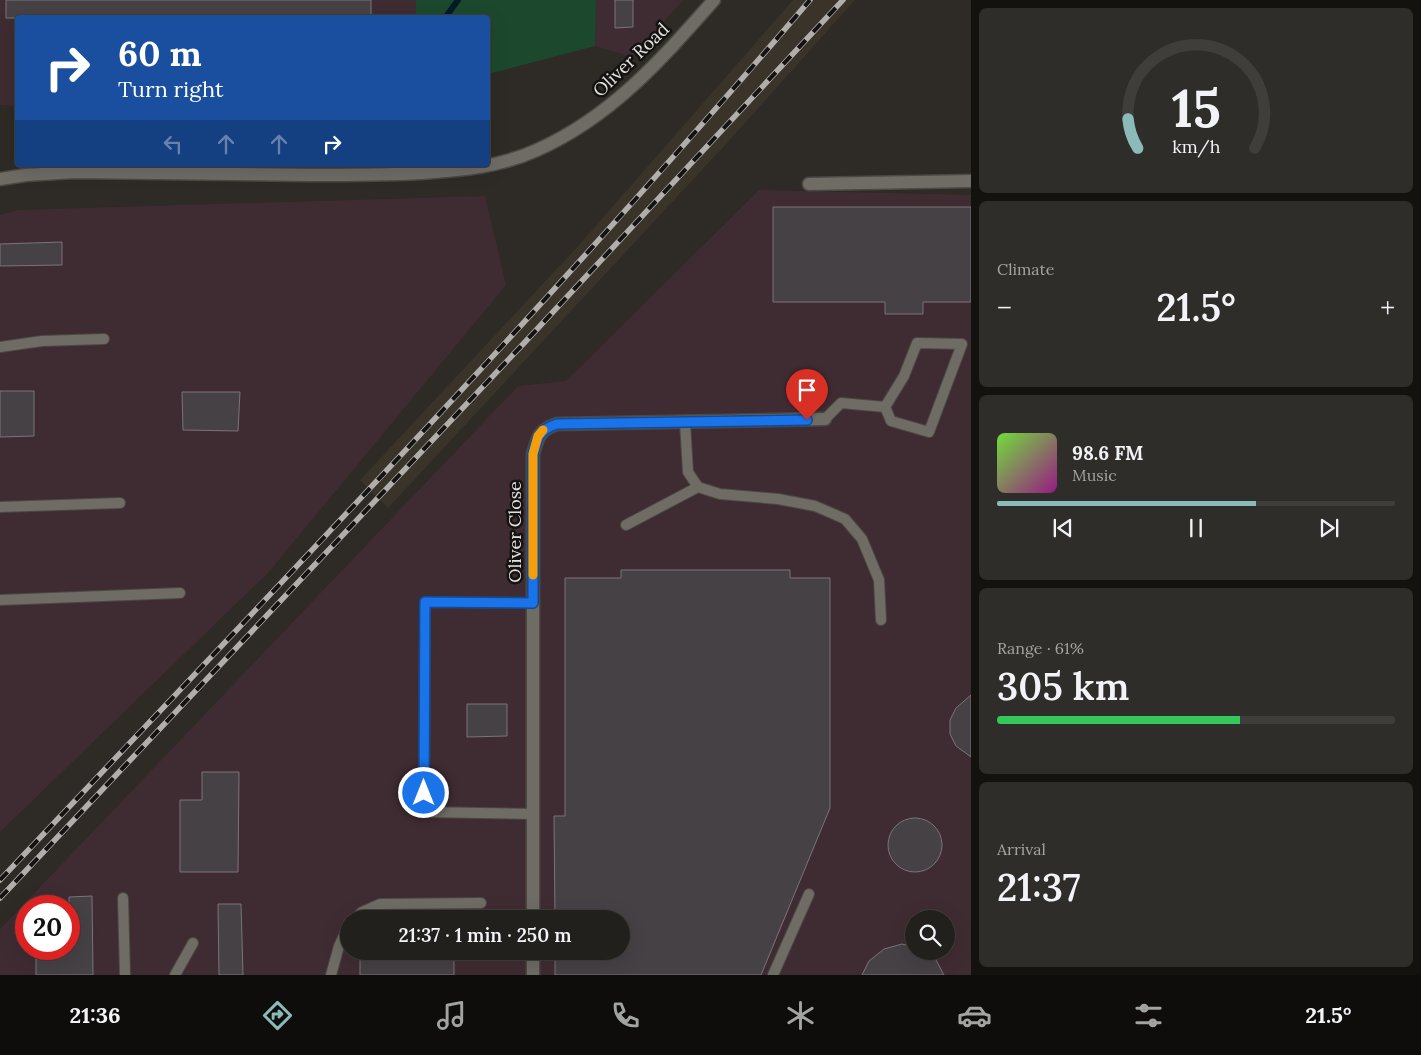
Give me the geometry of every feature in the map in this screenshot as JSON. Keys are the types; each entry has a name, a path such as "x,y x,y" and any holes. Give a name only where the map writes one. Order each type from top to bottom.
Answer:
{"street":[{"name":"Oliver Road","path":"490,165 536,151 562,138 621,98 652,68 714,0"},
{"name":"Oliver Road","path":"0,179 26,175 74,172 379,175 468,170 481,167"},
{"path":"809,184 971,181"},
{"name":"Oliver Close","path":"533,910 533,454 538,436 546,428 557,424 825,419"},
{"path":"533,960 533,975"}],"lane":[{"path":"0,347 42,341 104,339"},
{"path":"917,343 962,344 929,432 891,421 885,407 904,376 917,343"},
{"path":"825,419 841,403 885,407"},
{"path":"685,422 688,472 698,487 720,494 778,499 815,506 845,519 862,539 879,580 881,620"},
{"path":"626,525 698,487"},
{"path":"0,507 120,503"},
{"path":"0,600 180,593"},
{"path":"532,814 424,812 424,802 425,602 533,603"},
{"path":"773,975 809,894"},
{"path":"123,898 125,975"},
{"path":"366,910 380,904 481,903"},
{"path":"175,975 193,943"},
{"path":"331,975 340,944"}],"shaded area":[{"path":"0,0 416,0 416,15 15,15 15,106 0,105"},
{"path":"596,0 683,0 632,57 595,46"},
{"path":"793,0 855,0 727,143 388,508 360,480 579,245"},
{"path":"759,190 971,195 971,975 0,975 0,929 15,913 15,960 80,960 80,895 32,895 518,386 566,381"},
{"path":"485,196 506,285 268,573 0,832 0,215 18,210"}],"green space":[{"path":"416,0 596,0 595,46 490,73 490,15 416,15"}],"building":[{"path":"6,0 371,0 371,15 15,15 15,18 6,18"},
{"path":"615,0 633,0 633,27 615,28"},
{"path":"773,207 971,207 971,302 923,302 923,314 885,314 885,302 773,302"},
{"path":"62,242 62,265 0,266 0,244"},
{"path":"0,391 34,391 34,436 0,437"},
{"path":"182,392 240,392 238,431 183,430"},
{"path":"621,570 790,570 790,578 830,578 830,808 761,975 555,975 555,960 630,960 630,910 555,910 554,816 565,816 565,578 621,578"},
{"path":"971,695 971,757 956,746 950,734 950,720 956,708"},
{"path":"467,704 507,704 507,736 467,737"},
{"path":"202,772 239,772 238,872 180,872 180,800 202,800"},
{"path":"910,818 920,818 930,822 938,830 942,845 938,860 930,868 920,872 910,872 900,868 892,860 888,850 888,840 892,830 900,822"},
{"path":"92,896 93,975 36,975 36,960 80,960 80,897"},
{"path":"218,904 241,904 243,975 219,975"},
{"path":"905,945 905,960 936,960 944,975 862,975 869,961 884,949"},
{"path":"360,960 454,960 454,975 360,975"}],"waterway":[{"path":"447,15 458,0"}],"railway":[{"path":"0,880 411,445 613,225 810,0"},
{"path":"0,898 526,341 843,0"}],"slow traffic":[{"path":"533,575 533,454 538,436 543,430"}],"route":[{"path":"424,793 425,602 533,603 533,454 538,436 546,428 557,424 807,420"}]}
